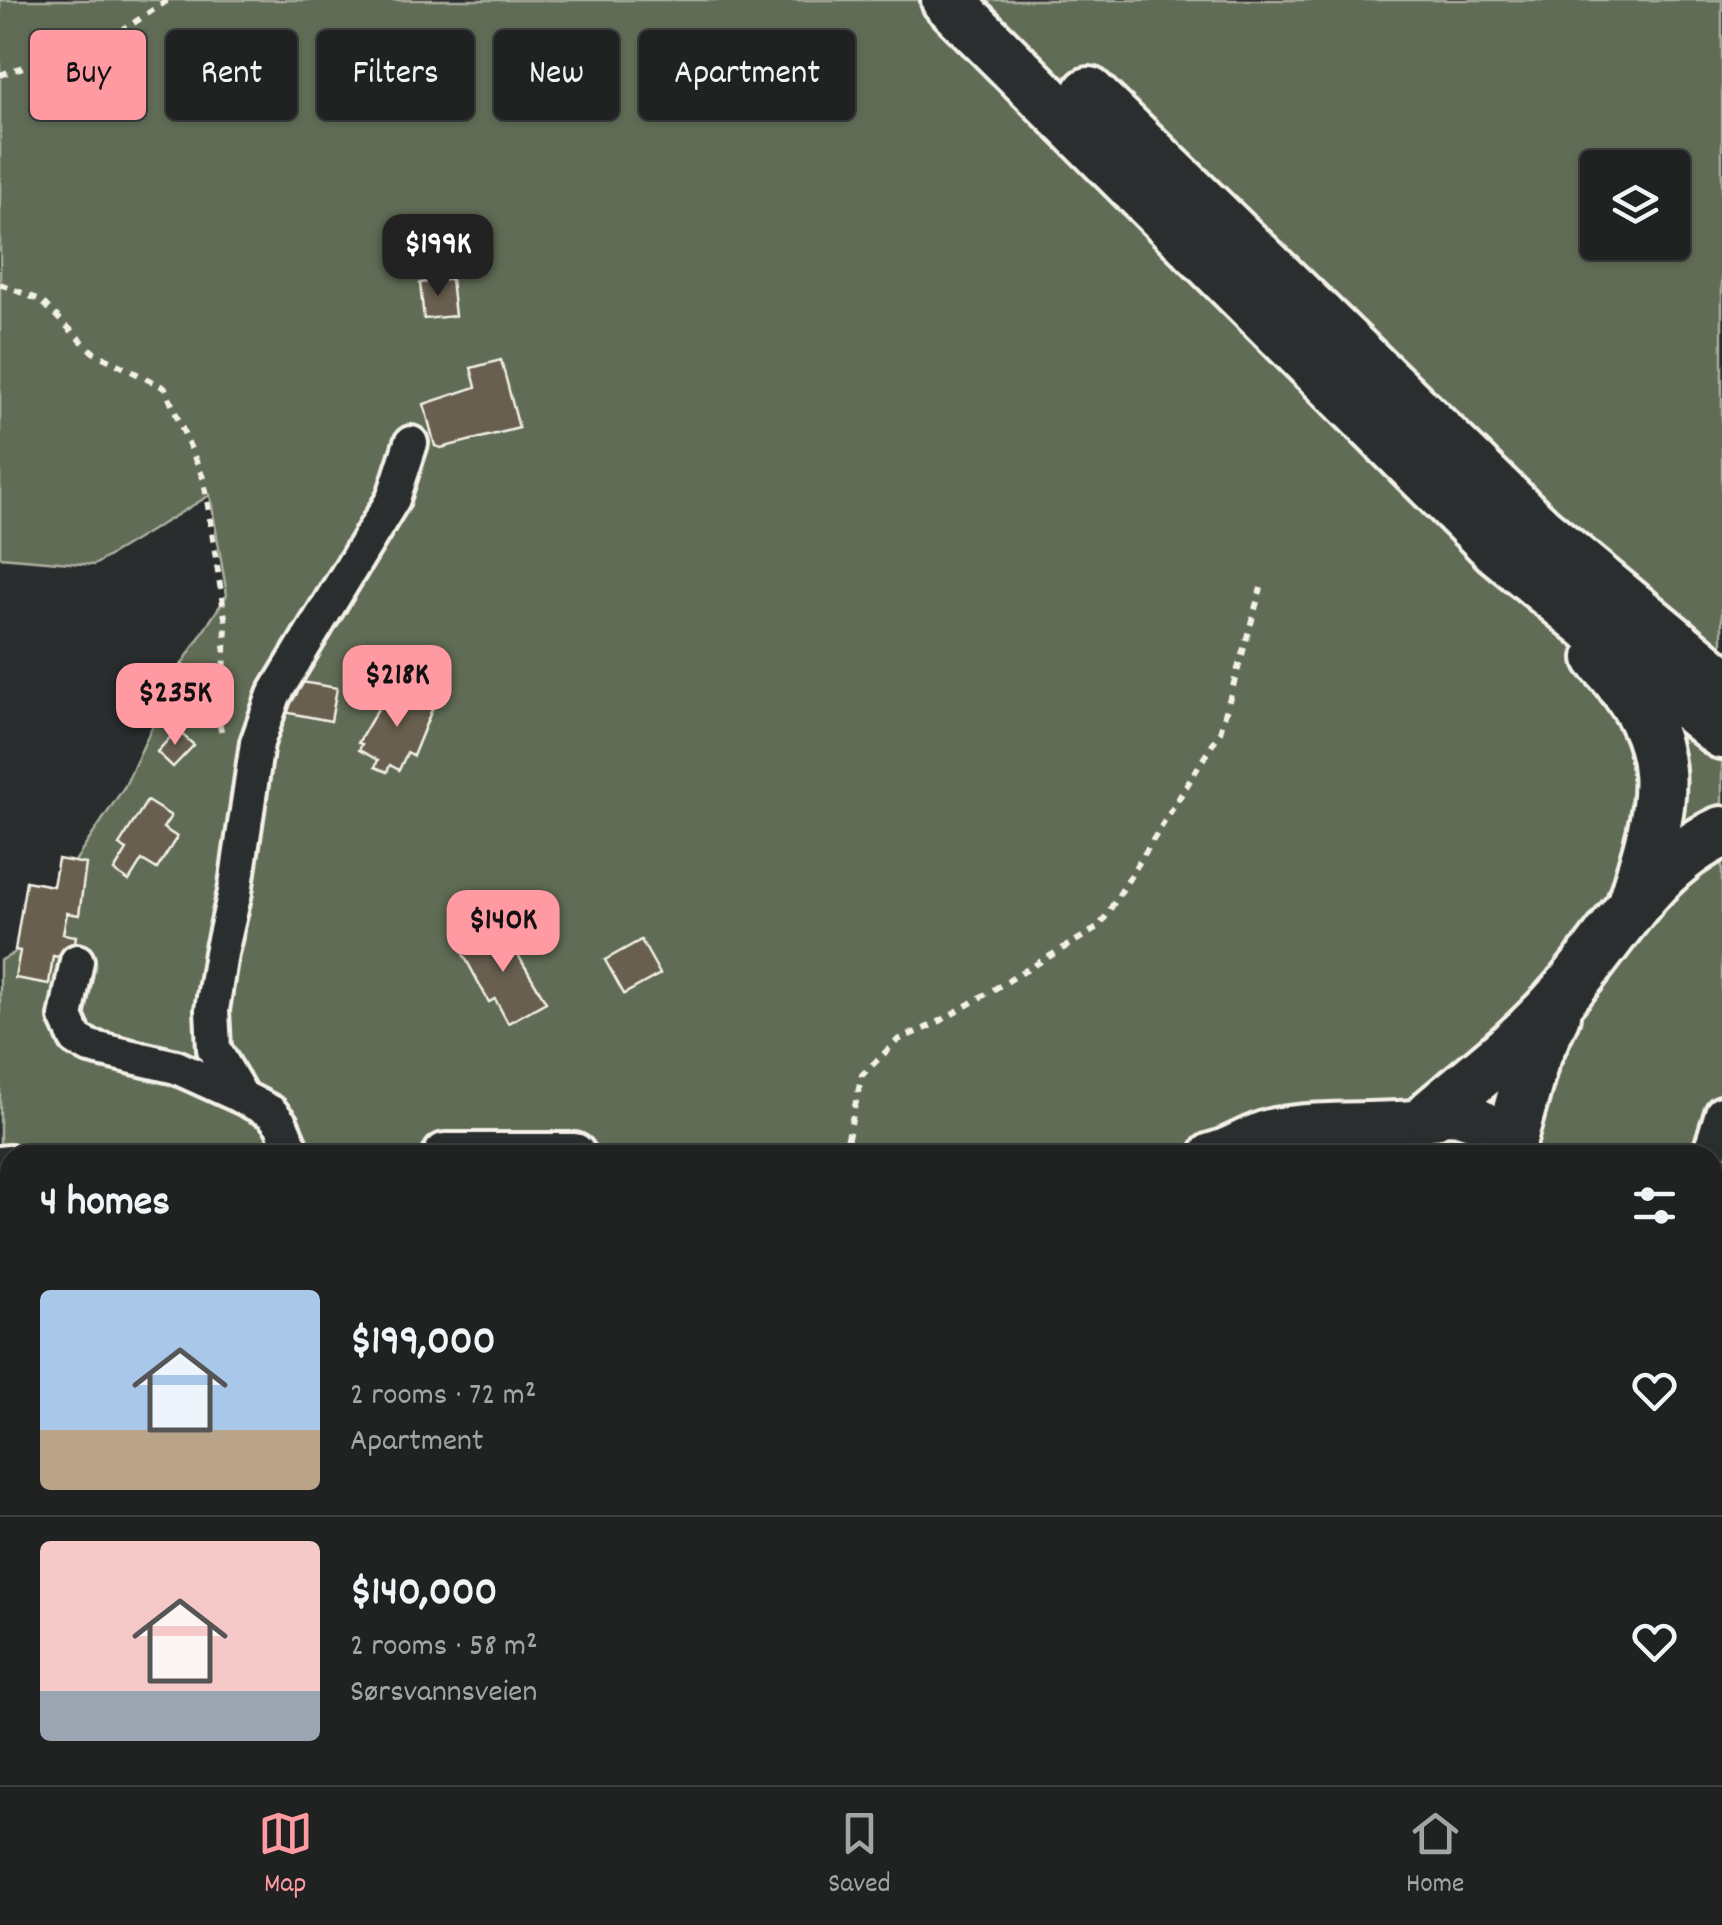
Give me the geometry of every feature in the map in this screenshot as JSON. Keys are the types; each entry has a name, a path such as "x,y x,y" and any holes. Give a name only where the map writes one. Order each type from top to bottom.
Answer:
{"highway":[{"path":"947,0 1497,548 1618,678 1647,720 1662,792 1657,828 1633,903"},
{"path":"993,0 1540,530 1722,682"},
{"path":"1497,548 1722,734"},
{"path":"1412,1130 1562,997 1633,903 1691,846 1722,832"},
{"path":"1510,1145 1533,1060 1562,997"}],"main road":[{"path":"1248,1145 1269,1131 1287,1128 1412,1130 1450,1112 1484,1122 1502,1145"}],"street":[{"path":"242,1097 214,1049 212,1010 236,892 258,743 274,695 290,665 393,498 411,443"},
{"path":"77,961 66,1017 76,1038 90,1048 176,1067 242,1097 271,1112 289,1145"},
{"path":"1711,1145 1722,1113"}],"path":[{"path":"0,74 116,34 168,0"},
{"path":"0,284 40,300 93,352 165,388 204,480 226,624 224,678 216,710 226,754"},
{"path":"846,1145 862,1076 898,1040 1099,927 1220,732 1261,588"}],"green space":[{"path":"0,0 1722,0 1722,1145 0,1145 0,961 14,953 125,786 178,670 227,595 210,495 94,565 0,557"}],"building":[{"path":"451,279 455,316 424,319 420,283"},
{"path":"501,360 519,428 441,448 435,446 424,404 476,387 471,368"},
{"path":"182,665 205,686 174,721 151,700"},
{"path":"290,680 337,688 331,721 284,712"},
{"path":"415,686 437,697 413,756 407,753 399,770 390,765 387,772 375,767 378,760 359,750 362,744 358,743 383,700 406,705"},
{"path":"177,730 194,745 173,767 157,752"},
{"path":"147,801 171,816 163,828 177,837 157,869 142,860 129,881 114,871 127,850 119,845"},
{"path":"58,859 86,864 79,915 67,913 63,934 76,936 72,959 53,956 49,984 15,978 20,951 15,950 26,881 53,886"},
{"path":"502,928 546,1002 508,1023 495,999 489,1002 461,950"},
{"path":"641,940 660,974 624,994 605,960"}]}
